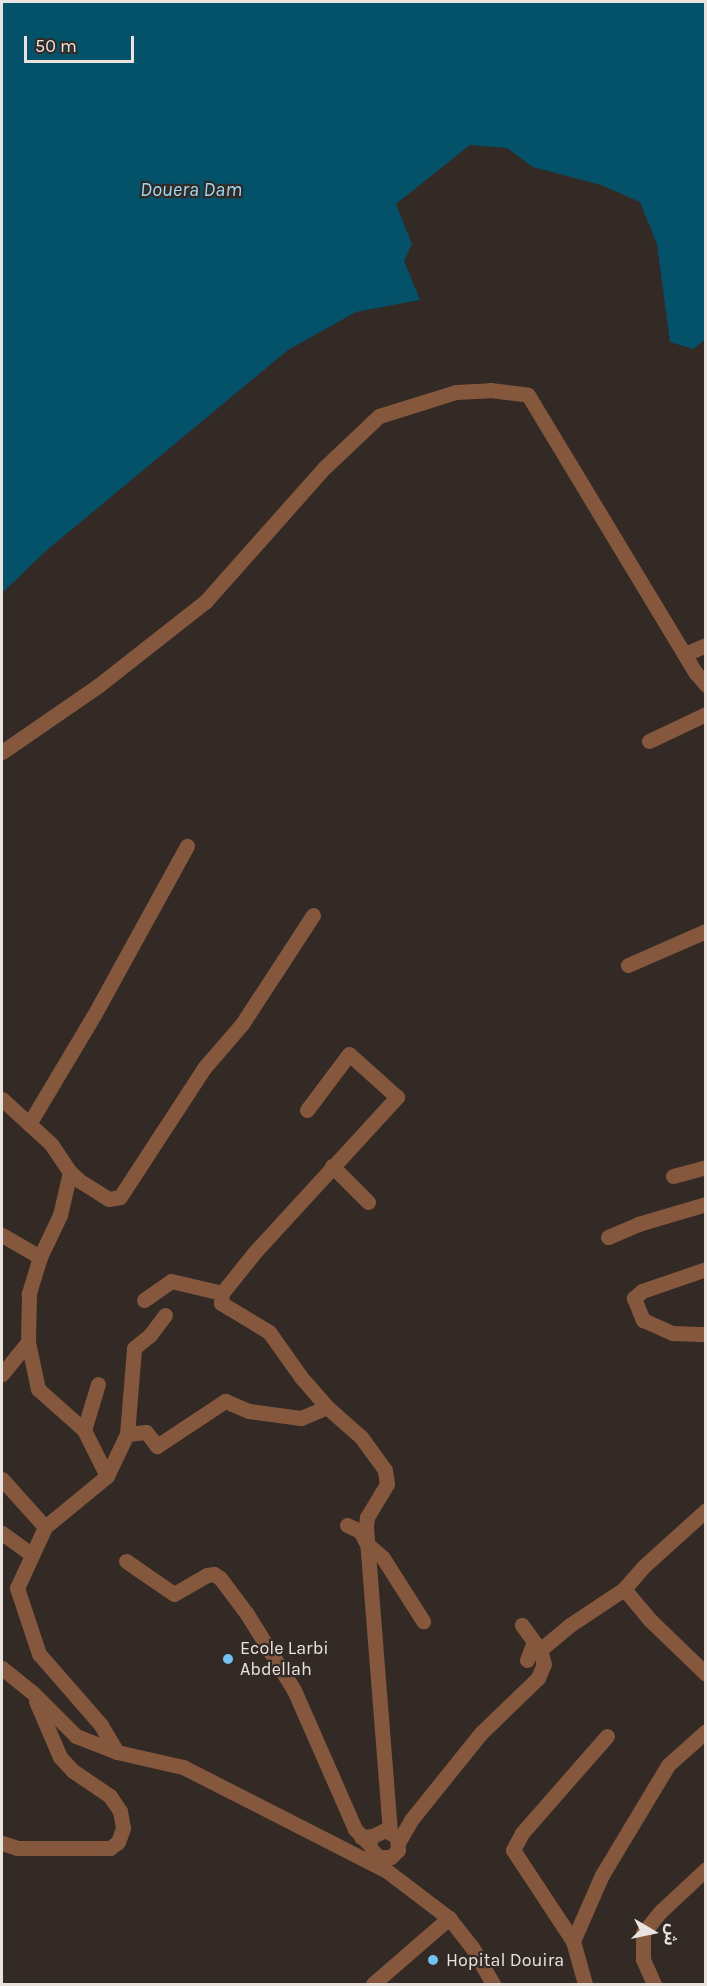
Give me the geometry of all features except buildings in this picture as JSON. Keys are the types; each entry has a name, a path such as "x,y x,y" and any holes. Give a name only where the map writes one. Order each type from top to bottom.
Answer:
{"street":[{"path":"2,752 99,685 205,602 324,468 379,416 456,392 490,390 528,395 705,685"},
{"path":"685,654 705,645"},
{"path":"650,741 705,714"},
{"path":"29,1124 94,1015 187,846"},
{"path":"2,1099 51,1144 70,1172 80,1181 110,1199 120,1197 204,1068 242,1024 313,915"},
{"path":"627,965 705,931"},
{"path":"307,1110 349,1054 397,1097 254,1253 222,1293 221,1303 268,1332 301,1377 327,1407 361,1437 385,1470 387,1485 367,1517 367,1544 394,1836 398,1850 387,1865"},
{"path":"333,1166 368,1202"},
{"path":"673,1176 705,1167"},
{"path":"70,1172 60,1215 40,1257 29,1294 28,1342 38,1389 84,1430 107,1476"},
{"path":"608,1237 638,1224 705,1204"},
{"path":"2,1235 40,1257"},
{"path":"705,1269 642,1291 634,1298 643,1320 672,1333 705,1334"},
{"path":"144,1300 171,1281 222,1293"},
{"path":"117,1752 101,1725 39,1654 17,1588 45,1527 107,1476 127,1434 134,1348 150,1335 165,1315"},
{"path":"2,1374 28,1342"},
{"path":"84,1430 98,1384"},
{"path":"127,1434 146,1432 157,1446 225,1401 249,1411 301,1418 327,1407"},
{"path":"2,1479 45,1527"},
{"path":"527,1660 537,1646 624,1589 705,1510"},
{"path":"347,1525 360,1531 367,1544 383,1558 423,1621"},
{"path":"2,1533 32,1555"},
{"path":"126,1561 174,1594 207,1575 214,1574 220,1578 247,1614 294,1690 367,1845 449,1918 472,1947 493,1984"},
{"path":"624,1589 649,1619 705,1674"},
{"path":"394,1836 411,1820 482,1733 538,1678 543,1664 537,1646 522,1625"},
{"path":"2,1668 33,1693 76,1736 117,1752 183,1767 367,1845"},
{"path":"2,1843 17,1848 110,1848 118,1842 123,1828 120,1811 110,1796 73,1771 60,1758 33,1693"},
{"path":"573,1941 602,1875 668,1765 705,1731"},
{"path":"585,1984 573,1941 513,1850 522,1833 607,1736"},
{"path":"367,1845 381,1830 394,1836"},
{"path":"654,1984 643,1959 643,1933 661,1911 705,1869"},
{"path":"373,1984 449,1918"}],"water":[{"name":"Douera Dam","path":"2,2 705,2 705,340 693,349 670,342 657,244 640,202 601,185 533,167 507,148 470,145 396,204 412,244 404,261 420,300 356,312 288,350 47,550 2,593"}],"place":[{"name":"Ecole Larbi Abdellah","path":"228,1659"},
{"name":"Hopital Douira","path":"433,1960"}]}
